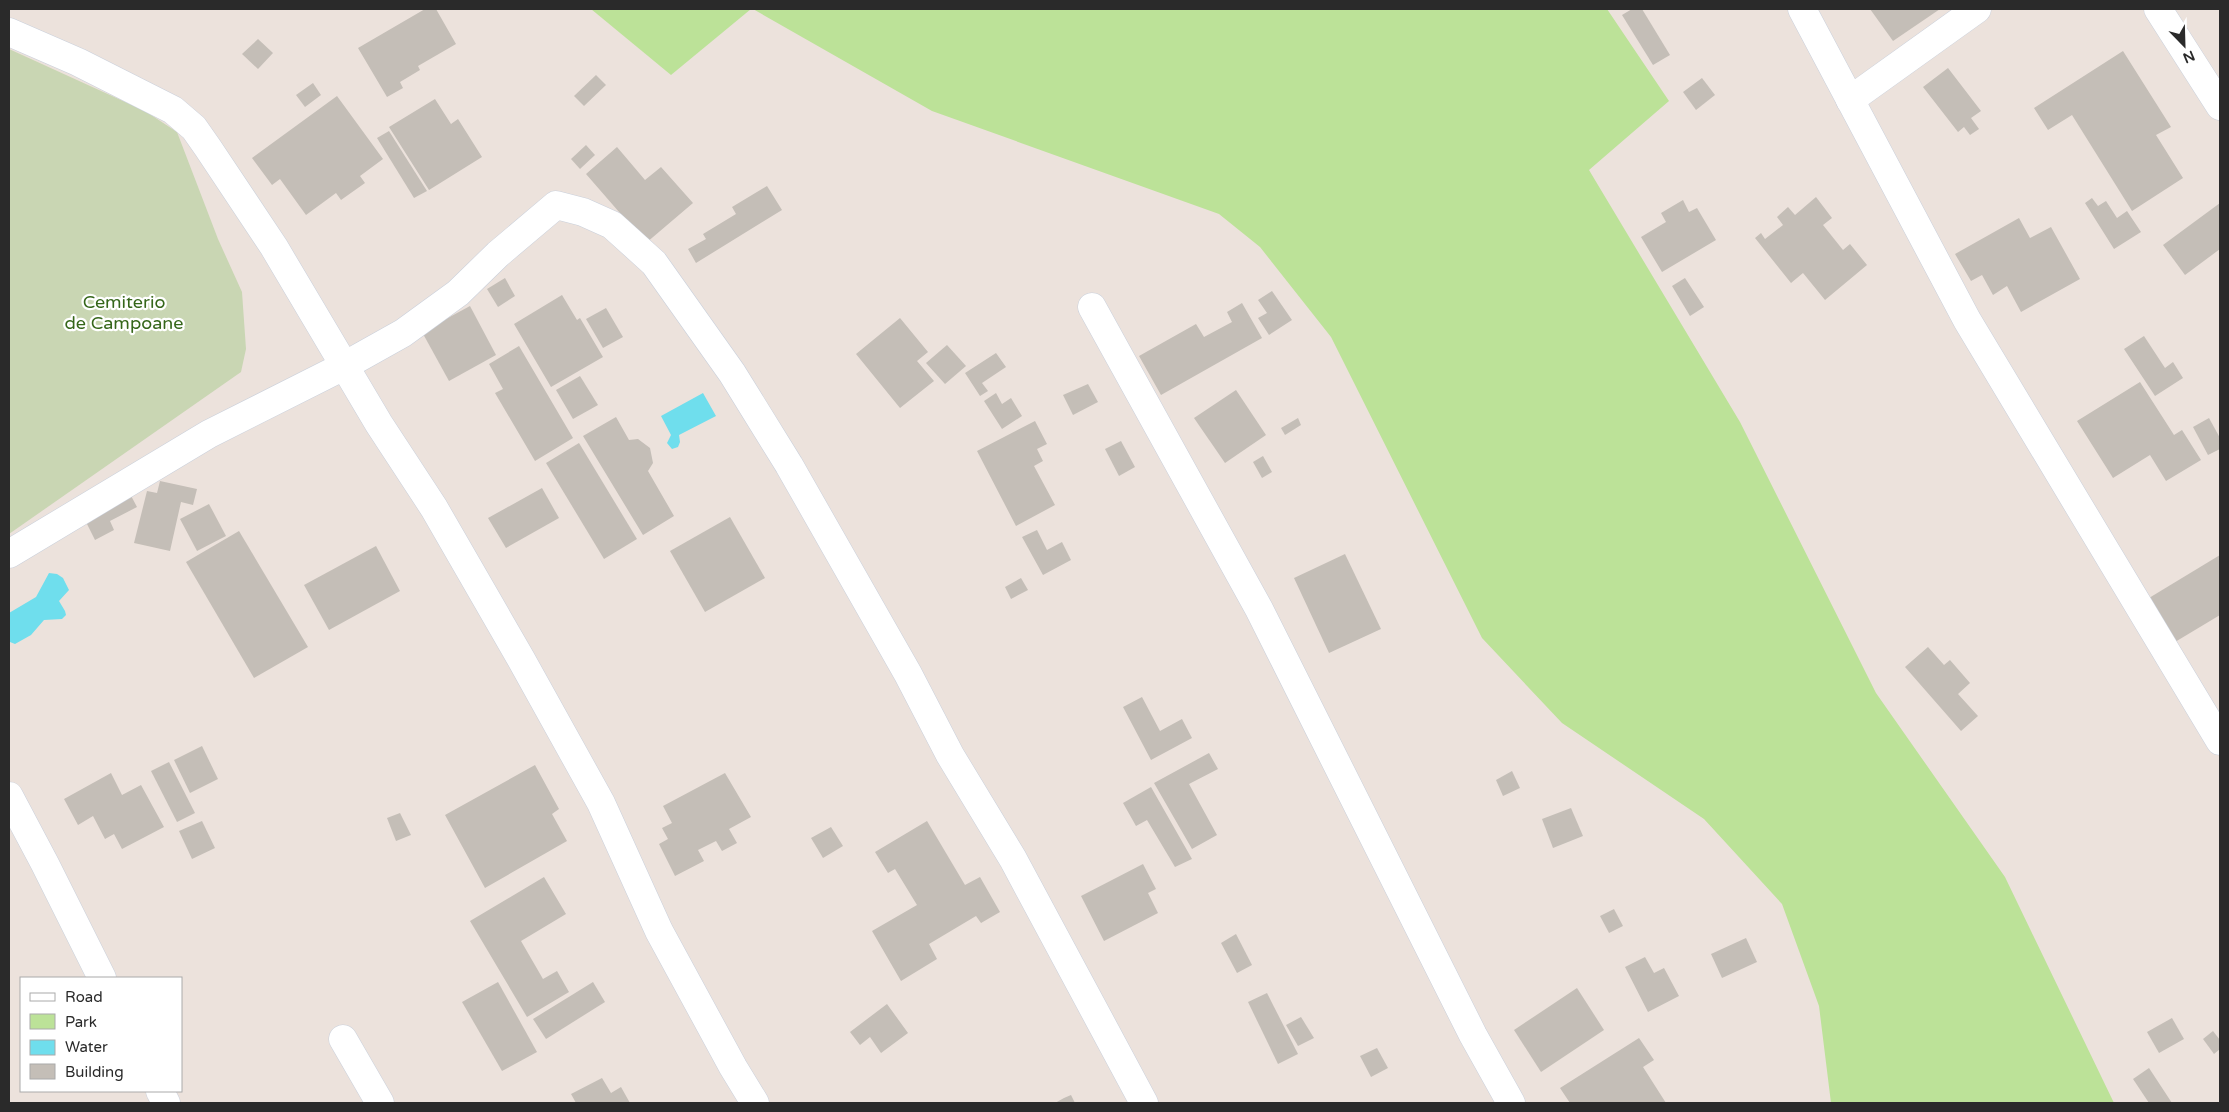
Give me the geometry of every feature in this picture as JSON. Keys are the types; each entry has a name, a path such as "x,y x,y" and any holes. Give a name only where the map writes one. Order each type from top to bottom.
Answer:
{"street":[{"path":"1802,9 1967,320 2220,741"},
{"path":"1850,100 1977,9"},
{"path":"2158,9 2220,106"},
{"path":"9,32 78,62 173,110 194,128 269,239 379,424 434,508 522,659 601,803 659,931 733,1067 755,1103"},
{"path":"9,554 209,434 344,366 403,333 458,293 498,254 556,205 583,212 612,226 654,263 732,373 789,465 908,674 950,755 1012,859 1144,1103"},
{"path":"1092,307 1258,609 1473,1035 1511,1103"},
{"path":"9,796 46,864 102,977"},
{"path":"344,1039 380,1103"}],"green space":[{"path":"591,9 751,9 671,75"},
{"path":"753,9 1607,9 1669,101 1589,170 1740,422 1876,693 2005,877 2114,1103 1831,1103 1819,1006 1782,904 1704,819 1562,723 1482,638 1331,337 1260,247 1219,214 932,111"},
{"name":"Cemiterio de Campoane","path":"9,49 145,111 177,132 218,239 242,292 246,349 241,372 9,534"}],"water":[{"path":"703,393 716,416 679,435 680,442 678,447 672,449 667,443 671,435 661,416"},
{"path":"49,573 57,574 63,578 69,590 59,601 66,615 62,619 44,620 31,635 15,644 10,642 9,613 36,597"}],"building":[{"path":"425,9 436,9 456,44 418,66 420,70 400,82 403,88 387,97 358,48"},
{"path":"1632,9 1642,9 1670,55 1653,65 1622,15"},
{"path":"1870,9 1940,9 1893,41"},
{"path":"258,39 273,53 258,69 242,54"},
{"path":"2123,51 2171,127 2156,135 2183,178 2132,211 2072,115 2048,130 2034,108"},
{"path":"1948,68 1981,111 1971,118 1979,129 1970,135 1964,127 1958,132 1923,87"},
{"path":"596,75 606,85 584,106 574,96"},
{"path":"1702,78 1715,95 1696,110 1683,92"},
{"path":"313,83 321,95 305,107 296,95"},
{"path":"337,96 383,159 360,176 365,183 341,200 336,193 306,215 280,179 272,185 252,158"},
{"path":"435,99 451,124 458,119 482,157 429,190 389,127"},
{"path":"389,131 427,191 414,198 377,138"},
{"path":"586,145 595,155 580,169 571,159"},
{"path":"617,147 645,180 661,167 693,203 646,243 586,174"},
{"path":"767,186 782,210 696,263 688,249 706,239 703,234 736,214 732,207"},
{"path":"1816,197 1832,218 1823,225 1843,250 1850,244 1867,265 1825,300 1803,273 1791,283 1755,238 1761,233 1765,239 1783,225 1777,217 1788,207 1795,215"},
{"path":"2092,198 2098,206 2106,201 2117,218 2127,211 2141,232 2114,249 2085,203"},
{"path":"1683,200 1689,212 1697,208 1716,240 1662,272 1641,237 1666,222 1661,213"},
{"path":"2220,203 2220,249 2185,275 2163,245"},
{"path":"2019,218 2030,238 2051,227 2080,279 2021,312 2007,286 1993,295 1982,275 1971,281 1955,254"},
{"path":"505,278 515,296 498,307 487,289"},
{"path":"1685,278 1704,307 1690,316 1672,286"},
{"path":"1272,291 1292,320 1269,335 1258,318 1267,313 1258,300"},
{"path":"562,295 577,320 580,318 603,357 551,387 514,324"},
{"path":"1242,303 1262,338 1161,395 1139,356 1196,324 1204,337 1232,322 1227,312"},
{"path":"470,306 496,355 449,381 422,332"},
{"path":"606,308 623,337 603,348 586,319"},
{"path":"900,318 928,352 917,361 934,381 900,408 856,354"},
{"path":"2144,336 2165,368 2173,362 2183,378 2155,396 2124,349"},
{"path":"947,345 966,366 945,384 926,363"},
{"path":"519,346 573,438 535,461 495,393 503,389 489,364"},
{"path":"996,353 1006,367 982,383 988,391 980,396 965,373"},
{"path":"580,376 598,405 573,419 556,390"},
{"path":"2140,382 2174,435 2182,430 2201,460 2166,481 2150,455 2113,478 2077,421"},
{"path":"1088,384 1098,402 1073,415 1063,395"},
{"path":"1236,390 1266,435 1225,463 1194,418"},
{"path":"996,393 1002,404 1011,398 1022,416 1002,429 984,401"},
{"path":"616,417 629,440 638,439 650,448 653,463 648,471 674,516 643,535 583,436"},
{"path":"1298,418 1301,425 1285,435 1281,428"},
{"path":"2209,418 2220,438 2220,449 2208,455 2193,427"},
{"path":"1035,421 1047,444 1037,449 1043,461 1034,466 1055,505 1016,526 977,451"},
{"path":"1121,441 1135,467 1119,476 1105,449"},
{"path":"579,443 637,539 604,559 546,463"},
{"path":"1263,456 1272,472 1262,478 1253,462"},
{"path":"160,481 197,489 193,505 181,502 170,551 134,543 147,491 157,493"},
{"path":"542,488 559,518 506,548 488,518"},
{"path":"129,492 137,507 110,521 114,530 95,540 83,516"},
{"path":"209,504 226,536 197,551 180,519"},
{"path":"730,517 765,578 705,612 670,551"},
{"path":"1037,530 1047,550 1062,542 1071,560 1043,575 1022,537"},
{"path":"239,531 308,647 254,678 186,562"},
{"path":"376,546 400,591 329,630 304,585"},
{"path":"1345,554 1381,629 1329,653 1294,578"},
{"path":"2220,555 2220,615 2175,642 2149,598"},
{"path":"1021,578 1028,590 1011,599 1005,587"},
{"path":"1928,647 1944,665 1950,660 1970,683 1958,694 1978,716 1961,731 1905,667"},
{"path":"1142,697 1160,731 1182,719 1192,738 1151,760 1123,707"},
{"path":"202,746 218,779 190,793 174,760"},
{"path":"1209,753 1218,769 1189,784 1217,835 1192,849 1154,783"},
{"path":"169,762 195,813 177,822 151,771"},
{"path":"535,765 559,809 552,814 567,841 485,888 445,815"},
{"path":"1512,771 1520,788 1503,796 1496,780"},
{"path":"111,773 122,795 141,785 164,827 122,849 114,834 105,839 93,816 78,825 64,799"},
{"path":"725,773 751,817 729,829 737,843 722,851 716,841 698,850 704,861 675,876 659,844 668,839 662,828 672,823 663,806"},
{"path":"1151,787 1192,859 1175,867 1147,820 1136,826 1123,803"},
{"path":"1571,808 1583,836 1553,848 1542,819"},
{"path":"400,813 411,835 396,841 387,818"},
{"path":"202,821 215,848 192,859 179,831"},
{"path":"927,821 965,885 980,877 1000,912 981,923 976,916 929,944 937,959 901,981 872,931 917,905 895,869 888,873 875,852"},
{"path":"831,827 843,846 823,858 811,838"},
{"path":"1143,864 1156,889 1148,893 1158,913 1104,941 1081,896"},
{"path":"544,877 566,914 521,941 543,979 557,971 569,992 527,1017 470,921"},
{"path":"1614,909 1623,926 1609,933 1600,916"},
{"path":"1236,934 1252,965 1237,973 1221,943"},
{"path":"1746,938 1757,962 1722,978 1711,954"},
{"path":"1645,957 1654,973 1664,968 1679,996 1648,1012 1625,967"},
{"path":"498,982 537,1052 502,1071 462,1002"},
{"path":"593,982 605,1002 546,1039 533,1019"},
{"path":"1577,988 1604,1030 1541,1072 1514,1030"},
{"path":"1267,993 1298,1054 1278,1064 1248,1002"},
{"path":"887,1004 908,1033 881,1053 870,1037 860,1045 850,1032"},
{"path":"1301,1017 1314,1038 1298,1046 1286,1025"},
{"path":"2172,1018 2184,1039 2159,1053 2147,1032"},
{"path":"2213,1031 2220,1040 2220,1049 2214,1054 2203,1039"},
{"path":"1639,1038 1654,1060 1643,1067 1666,1103 1570,1103 1560,1088"},
{"path":"1377,1048 1388,1068 1371,1077 1360,1056"},
{"path":"2149,1068 2172,1103 2149,1103 2133,1079"},
{"path":"602,1078 611,1093 621,1087 630,1103 576,1103 571,1094"},
{"path":"1071,1095 1075,1103 1055,1103 1064,1098"}]}
